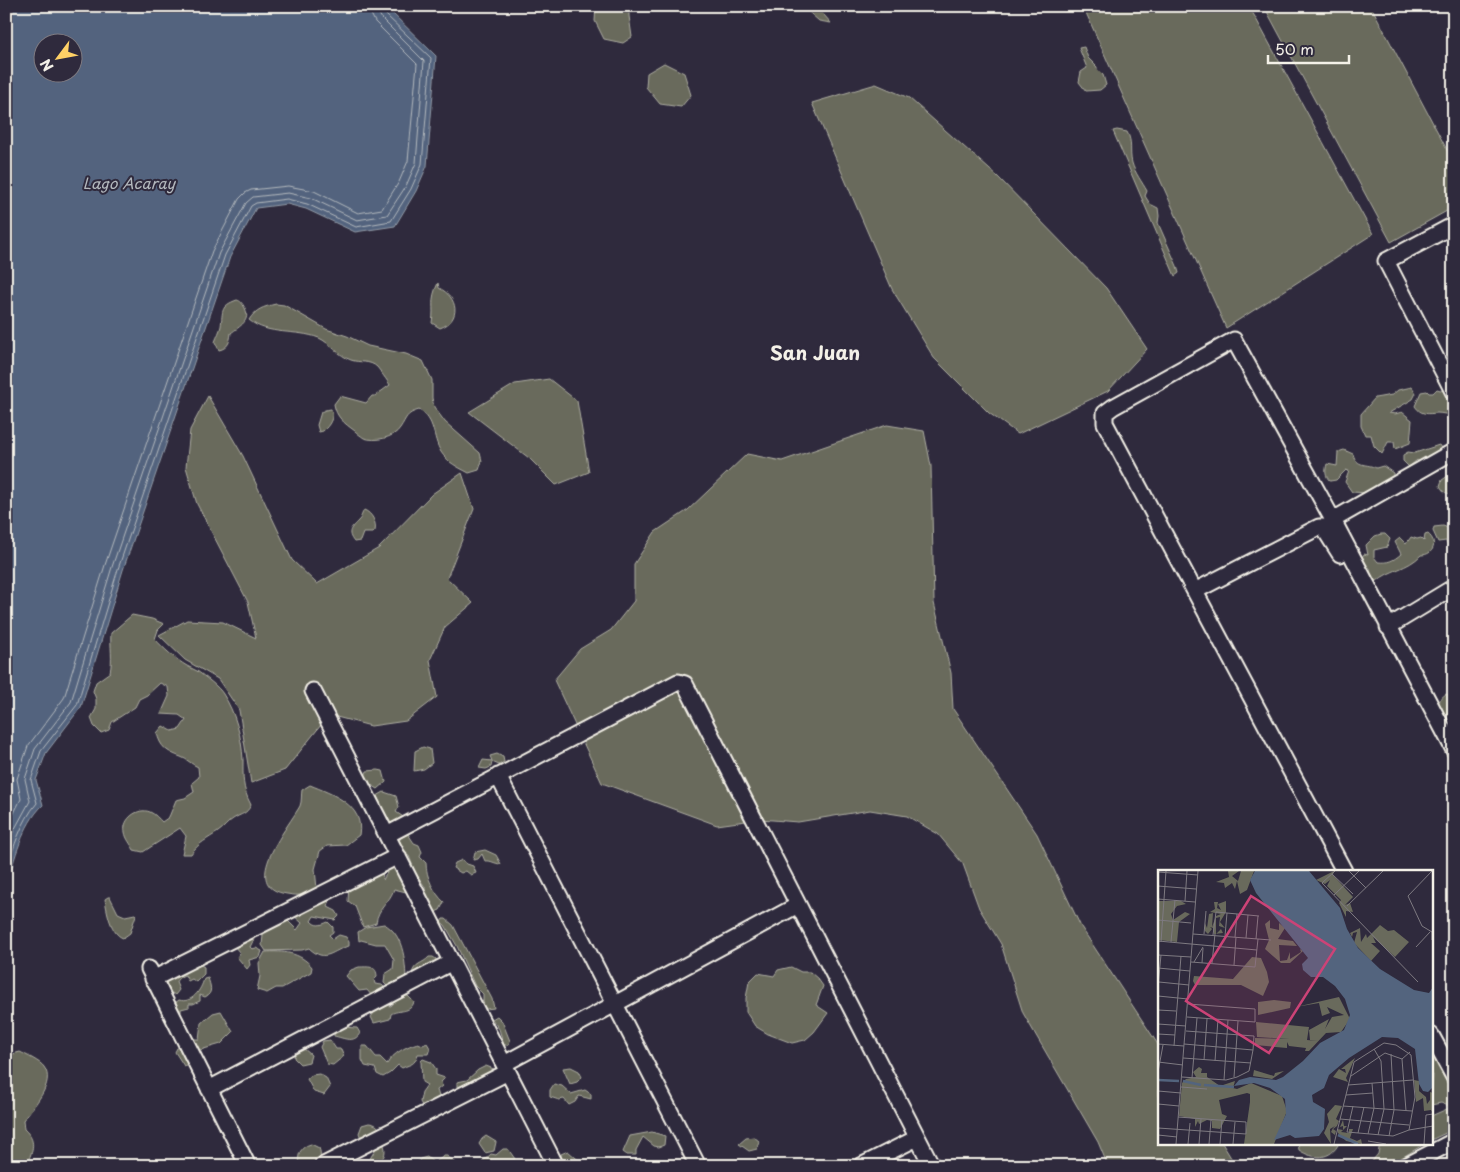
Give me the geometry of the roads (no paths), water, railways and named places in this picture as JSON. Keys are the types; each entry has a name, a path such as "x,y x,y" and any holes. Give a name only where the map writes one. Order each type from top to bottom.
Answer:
{"street":[{"path":"1454,225 1386,261 1454,393"},
{"path":"1343,870 1105,423 1105,413 1234,340 1333,520 1388,627 1449,730 1454,750"},
{"path":"1333,520 1454,451"},
{"path":"1195,591 1319,527 1323,527 1366,597 1375,602"},
{"path":"1388,627 1454,587"},
{"path":"387,835 678,682 685,684 932,1166"},
{"path":"313,692 556,1166"},
{"path":"498,776 698,1166"},
{"path":"248,1166 151,974 398,856"},
{"path":"322,1166 506,1068 615,1004 798,905"},
{"path":"209,1089 452,962"},
{"path":"1432,1037 1454,1077"},
{"path":"862,1166 917,1138"},
{"path":"1406,1166 1425,1161 1454,1141"}],"water":[{"name":"Lago Acaray","path":"6,6 387,6 436,56 427,166 416,191 395,226 355,232 306,209 287,204 256,208 230,257 123,570 81,707 46,753 36,780 43,805 24,832 6,886"}],"district":[{"name":"San Juan","path":"815,352"}]}
